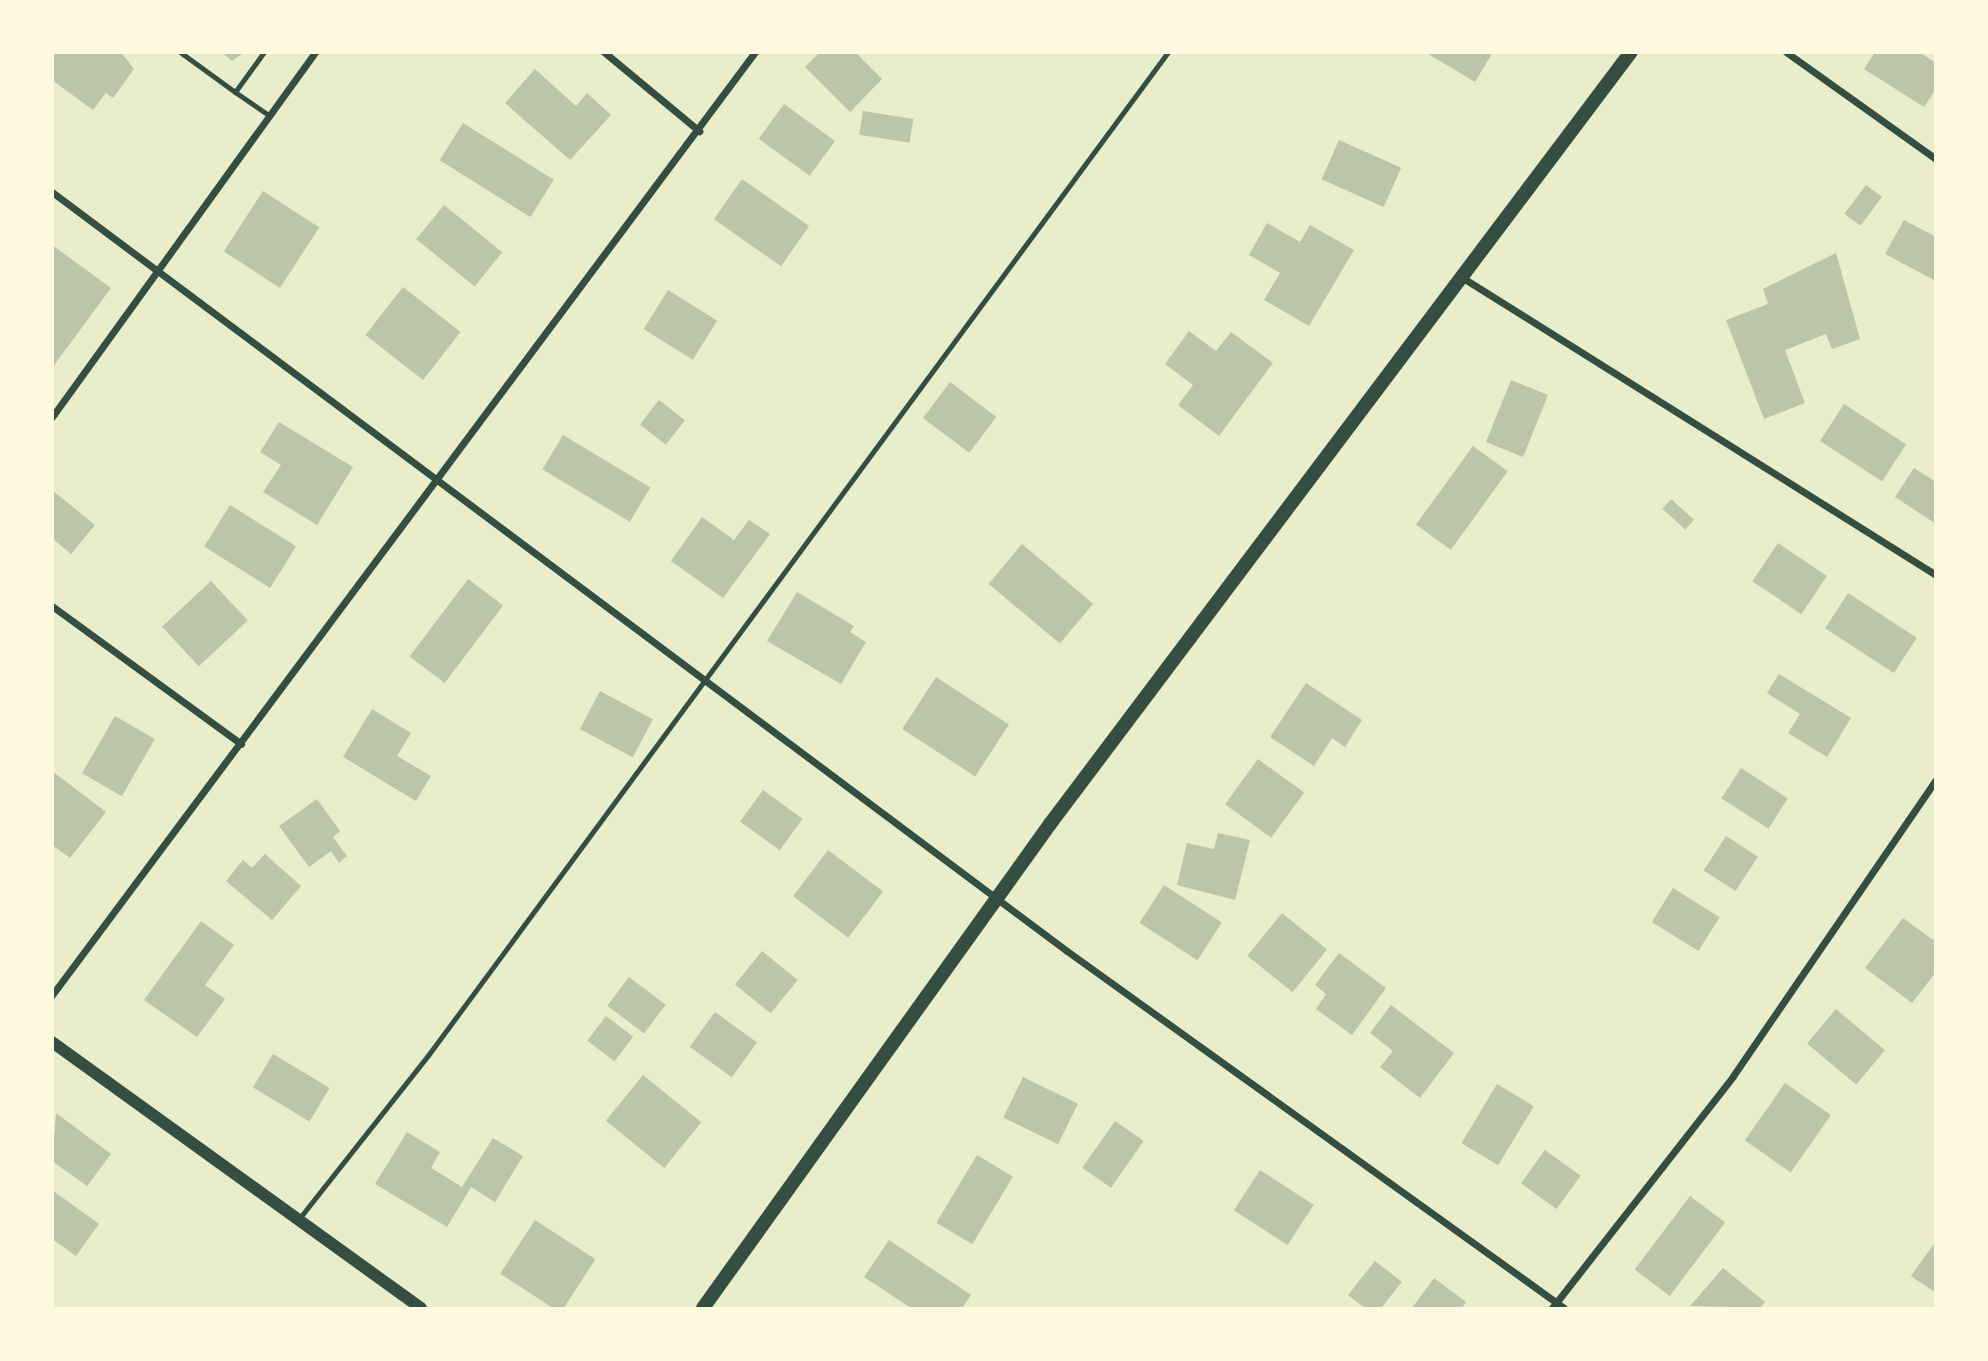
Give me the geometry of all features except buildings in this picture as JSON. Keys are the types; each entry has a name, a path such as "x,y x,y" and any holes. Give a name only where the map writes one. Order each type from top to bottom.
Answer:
{"main road":[{"path":"703,1308 999,895 1631,52"}],"street":[{"path":"52,417 316,52"},
{"path":"604,52 699,131"},
{"path":"52,995 440,479 755,52"},
{"path":"1786,52 1936,159"},
{"path":"52,192 440,479 702,678 999,895 1067,951 1554,1306 1564,1308"},
{"path":"1463,278 1936,575"},
{"path":"52,606 241,744"},
{"path":"1554,1306 1733,1076 1936,779"},
{"path":"52,1042 421,1308"}],"lane":[{"path":"180,52 270,116"},
{"path":"235,92 264,52"},
{"path":"298,1220 429,1054 702,678 1168,52"}]}
